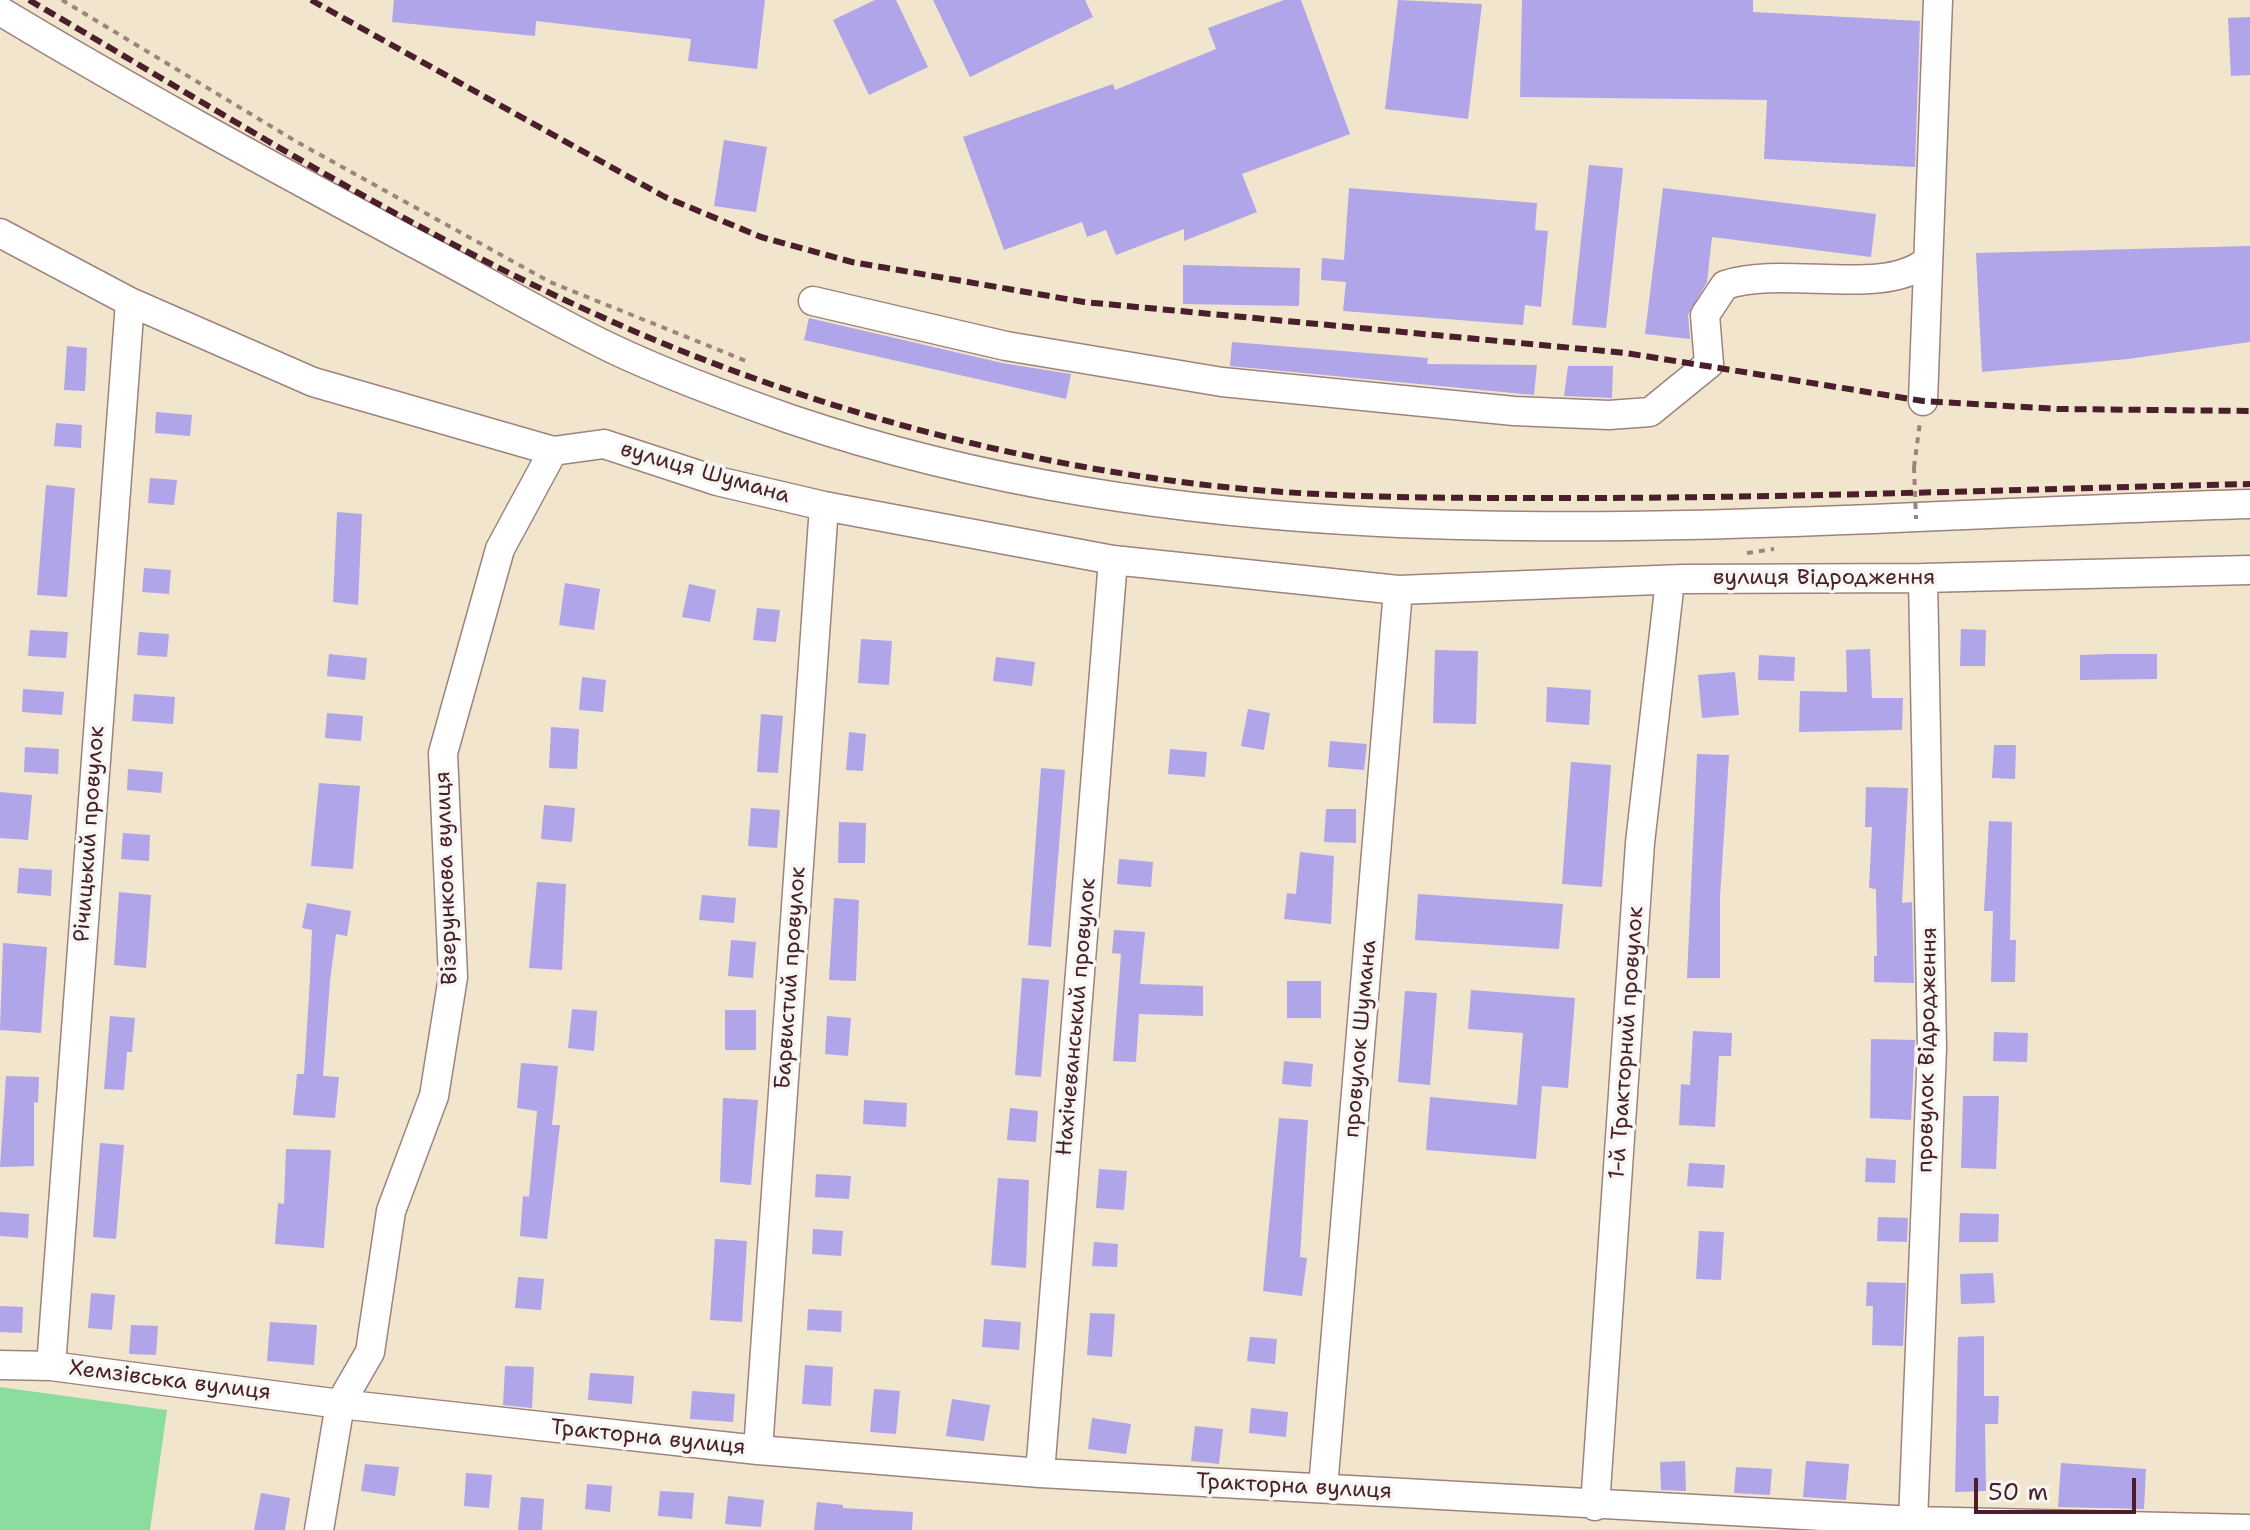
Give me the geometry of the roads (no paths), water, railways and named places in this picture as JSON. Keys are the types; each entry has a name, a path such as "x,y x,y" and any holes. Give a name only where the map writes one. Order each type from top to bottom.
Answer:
{"street":[{"path":"1923,401 1938,0"},
{"path":"0,11 286,174 610,348 687,380 842,435 1121,498 1339,522 1524,525 1917,526 2052,509 2250,504"},
{"name":"вулиця Шумана","path":"0,233 130,302 313,382 553,451 604,444 717,481 824,506 1113,560 1398,590"},
{"path":"813,301 1006,346 1222,382 1499,410 1609,415 1650,412 1709,364 1705,315 1725,285 1767,276 1882,279 1917,270 1927,261"},
{"name":"Річицький провулок","path":"51,1366 130,302"},
{"name":"Візерункова вулиця","path":"340,1404 370,1352 391,1211 434,1096 453,977 443,753 500,549 553,451"},
{"name":"Барвистий провулок","path":"758,1450 824,506"},
{"name":"Нахічеванський провулок","path":"1040,1473 1113,560"},
{"name":"вулиця Відродження","path":"1398,590 1670,581 2250,570"},
{"name":"провулок Відродження","path":"1913,1521 1932,1048 1923,578"},
{"name":"1-й Тракторний провулок","path":"1595,1506 1640,843 1670,581"},
{"name":"провулок Шумана","path":"1323,1488 1398,590"},
{"name":"Хемзівська вулиця","path":"0,1365 51,1366 340,1404"},
{"path":"319,1530 340,1404"},
{"name":"Тракторна вулиця","path":"340,1404 758,1450 1040,1473 1323,1488 1558,1517 1595,1506 1913,1521 2250,1529"}],"railway":[{"path":"29,0 363,195 533,285 621,325 710,362 823,402 939,435 1056,462 1224,487 1372,496 1741,497 2250,484"},
{"path":"311,0 665,197 761,237 852,262 1084,302 1626,353 1923,401 2058,409 2250,411"}]}
